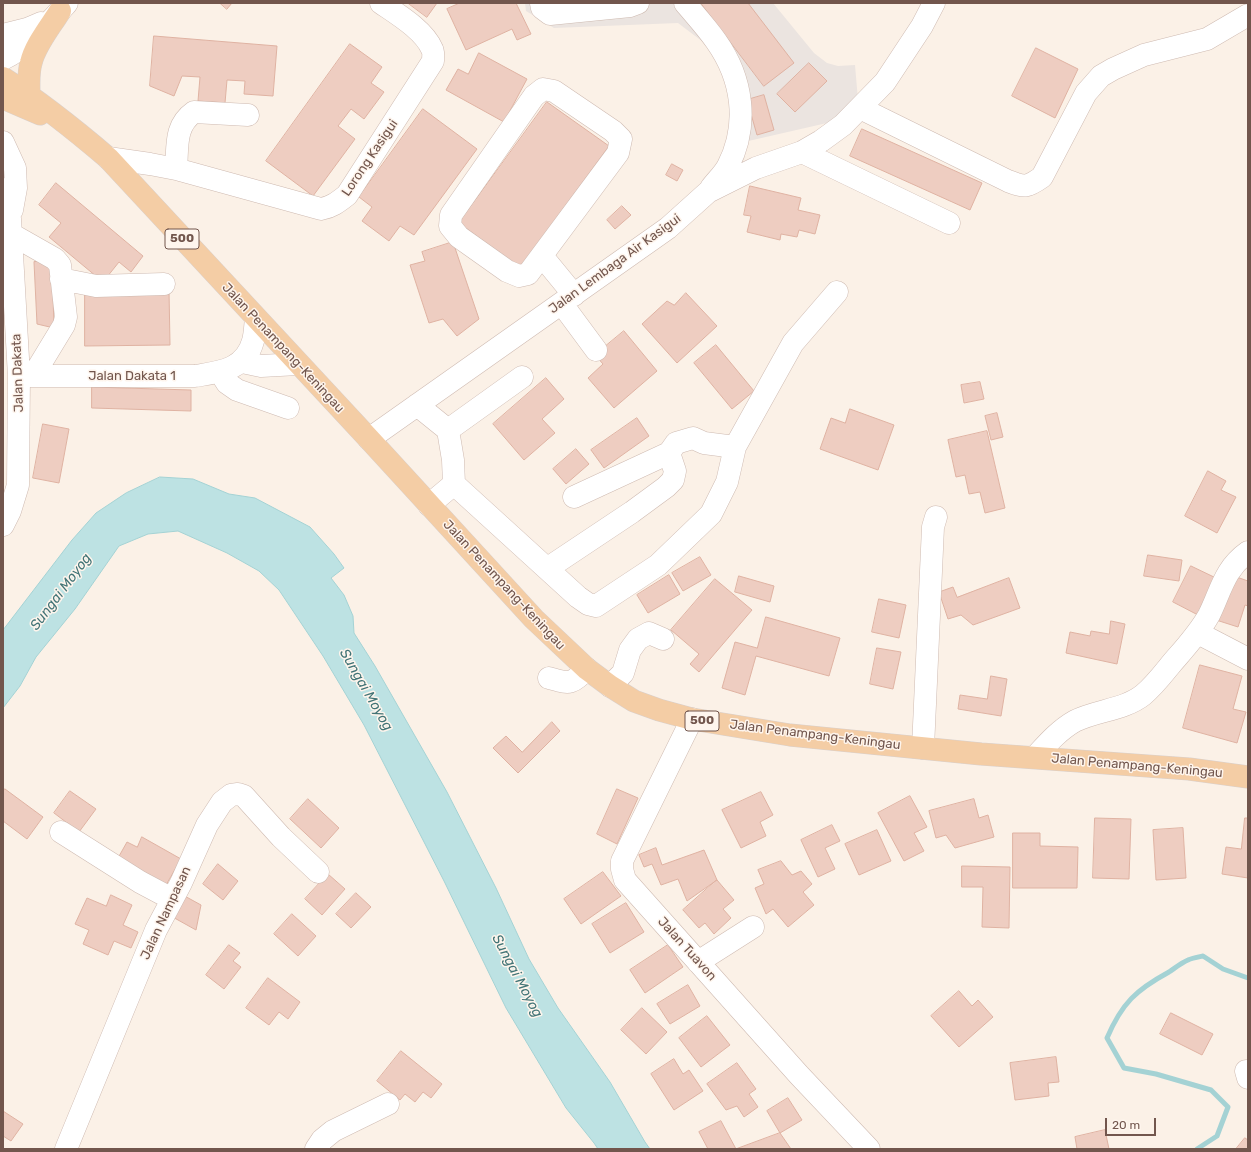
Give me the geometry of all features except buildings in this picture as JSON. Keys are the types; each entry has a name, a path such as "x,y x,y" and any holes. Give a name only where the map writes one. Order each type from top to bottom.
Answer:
{"main road":[{"path":"29,94 29,72 31,61 36,49 64,7"},
{"name":"Jalan Penampang-Keningau","path":"3,78 29,94 108,158 256,319 369,438 534,619 587,669 634,701 692,719 790,734 981,754 1189,769 1248,777"},
{"name":"Jalan Penampang-Keningau","path":"3,98 74,129"}],"street":[{"name":"Lorong Kasigui","path":"108,158 176,169 321,209 329,208 347,195 433,61 433,50 424,37 407,21 381,3"},
{"path":"541,3 542,8 550,14 630,6 638,3"},
{"path":"685,3 717,42 731,69 739,94 741,116 738,142 727,167 708,192"},
{"name":"Jalan Lembaga Air Kasigui","path":"369,438 668,228 708,192 756,168 802,152 821,141 843,125 885,82 922,26 934,3"},
{"path":"3,35 27,29 41,23 64,7"},
{"path":"3,59 33,38 64,7"},
{"path":"860,108 1008,181 1020,186 1029,186 1042,177 1086,94 1101,76 1112,69 1144,55 1206,39 1248,15"},
{"path":"543,88 554,91 612,131 621,139 618,153 542,256 528,274 519,276 507,271 459,237 450,226 451,214 534,96 543,88"},
{"path":"176,169 180,129 188,116 194,112 248,115"},
{"name":"Jalan Dakata","path":"3,142 15,168 16,188 10,226"},
{"path":"802,152 949,223"},
{"name":"Jalan Dakata","path":"3,188 10,226 26,376 18,485 7,505"},
{"path":"10,226 60,264 66,317 64,325 26,376"},
{"path":"542,256 596,350"},
{"path":"61,279 96,286 164,284"},
{"path":"417,405 448,430 453,460 454,484 588,604 596,606 658,565 711,514 728,482 735,447 793,343 837,292"},
{"path":"256,319 253,342 242,362 261,366 298,364"},
{"name":"Jalan Dakata 1","path":"26,376 195,376 220,372 242,362"},
{"path":"220,372 227,383 237,390 288,408"},
{"path":"448,430 522,377"},
{"path":"574,497 669,453 676,443 693,438 704,443 735,447"},
{"path":"548,568 632,512 670,484 673,480 675,471 669,453"},
{"path":"429,505 454,484"},
{"path":"923,748 933,527 936,517"},
{"path":"1034,757 1052,739 1076,721 1130,703 1143,695 1198,632 1209,615 1229,571 1235,562 1248,552"},
{"path":"1198,632 1248,659"},
{"path":"610,686 623,673 630,650 638,639 649,633 663,638"},
{"path":"549,678 567,683 574,681 587,669"},
{"name":"Jalan Tuavon","path":"692,719 622,861 622,870 625,880 799,1075 869,1149"},
{"name":"Jalan Nampasan","path":"66,1149 156,930 181,883 207,825 222,802 231,795 238,794 244,796 281,837 318,872"},
{"path":"61,832 140,882 172,899"},
{"path":"698,962 753,927"},
{"path":"316,1149 322,1140 333,1131 388,1104"}],"shaded area":[{"path":"525,3 773,3 814,53 827,63 838,66 855,65 858,100 827,123 744,142 731,97 711,48 678,23 554,28 526,11"}],"water":[{"name":"Sungai Moyog","path":"160,477 193,479 229,494 255,498 310,527 334,554 344,568 331,578 344,595 353,616 354,633 375,666 447,792 496,888 529,959 558,1008 610,1082 650,1149 598,1149 566,1108 506,1008 444,881 364,725 323,656 279,590 259,571 227,553 178,531 148,534 119,546 75,609 36,657 20,686 3,708 3,630 72,540 96,513 126,493"}],"waterway":[{"path":"1197,1149 1217,1136 1228,1107 1211,1090 1156,1074 1124,1068 1107,1038 1118,1015 1131,999 1148,985 1190,959 1203,956 1223,969 1248,978"}]}
